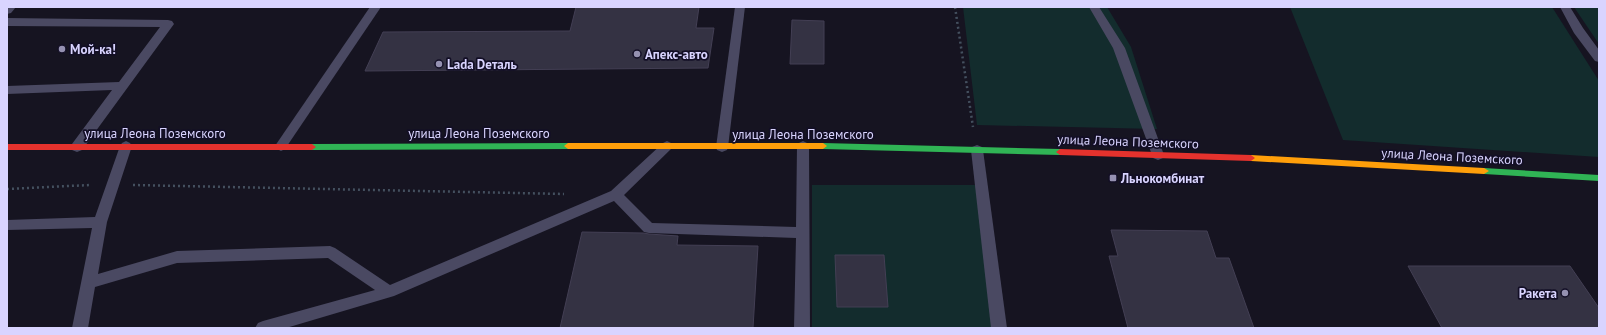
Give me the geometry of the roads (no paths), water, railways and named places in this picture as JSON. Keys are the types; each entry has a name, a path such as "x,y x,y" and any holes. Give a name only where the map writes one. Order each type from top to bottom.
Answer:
{"main road":[{"name":"улица Леона Поземского","path":"7,147 803,146 1226,157 1599,178"}],"lane":[{"path":"7,11 11,7"},
{"path":"281,146 376,7"},
{"path":"722,147 740,7"},
{"path":"1094,7 1120,48 1158,155"},
{"path":"1565,7 1578,30 1599,58"},
{"path":"7,22 168,24 77,147"},
{"path":"7,90 122,86"},
{"path":"80,328 100,222 126,146"},
{"path":"263,328 389,292 616,196 667,146"},
{"path":"802,328 803,146"},
{"path":"977,150 999,328"},
{"path":"616,196 649,228 802,233"},
{"path":"7,225 100,222"},
{"path":"89,283 177,257 330,252 389,292"}],"place":[{"name":"Мой-ка!","path":"62,49"},
{"name":"Апекс-авто","path":"637,54"},
{"name":"Lada Dеталь","path":"439,64"},
{"name":"Льнокомбинат","path":"1113,178"},
{"name":"Ракета","path":"1565,293"}]}
